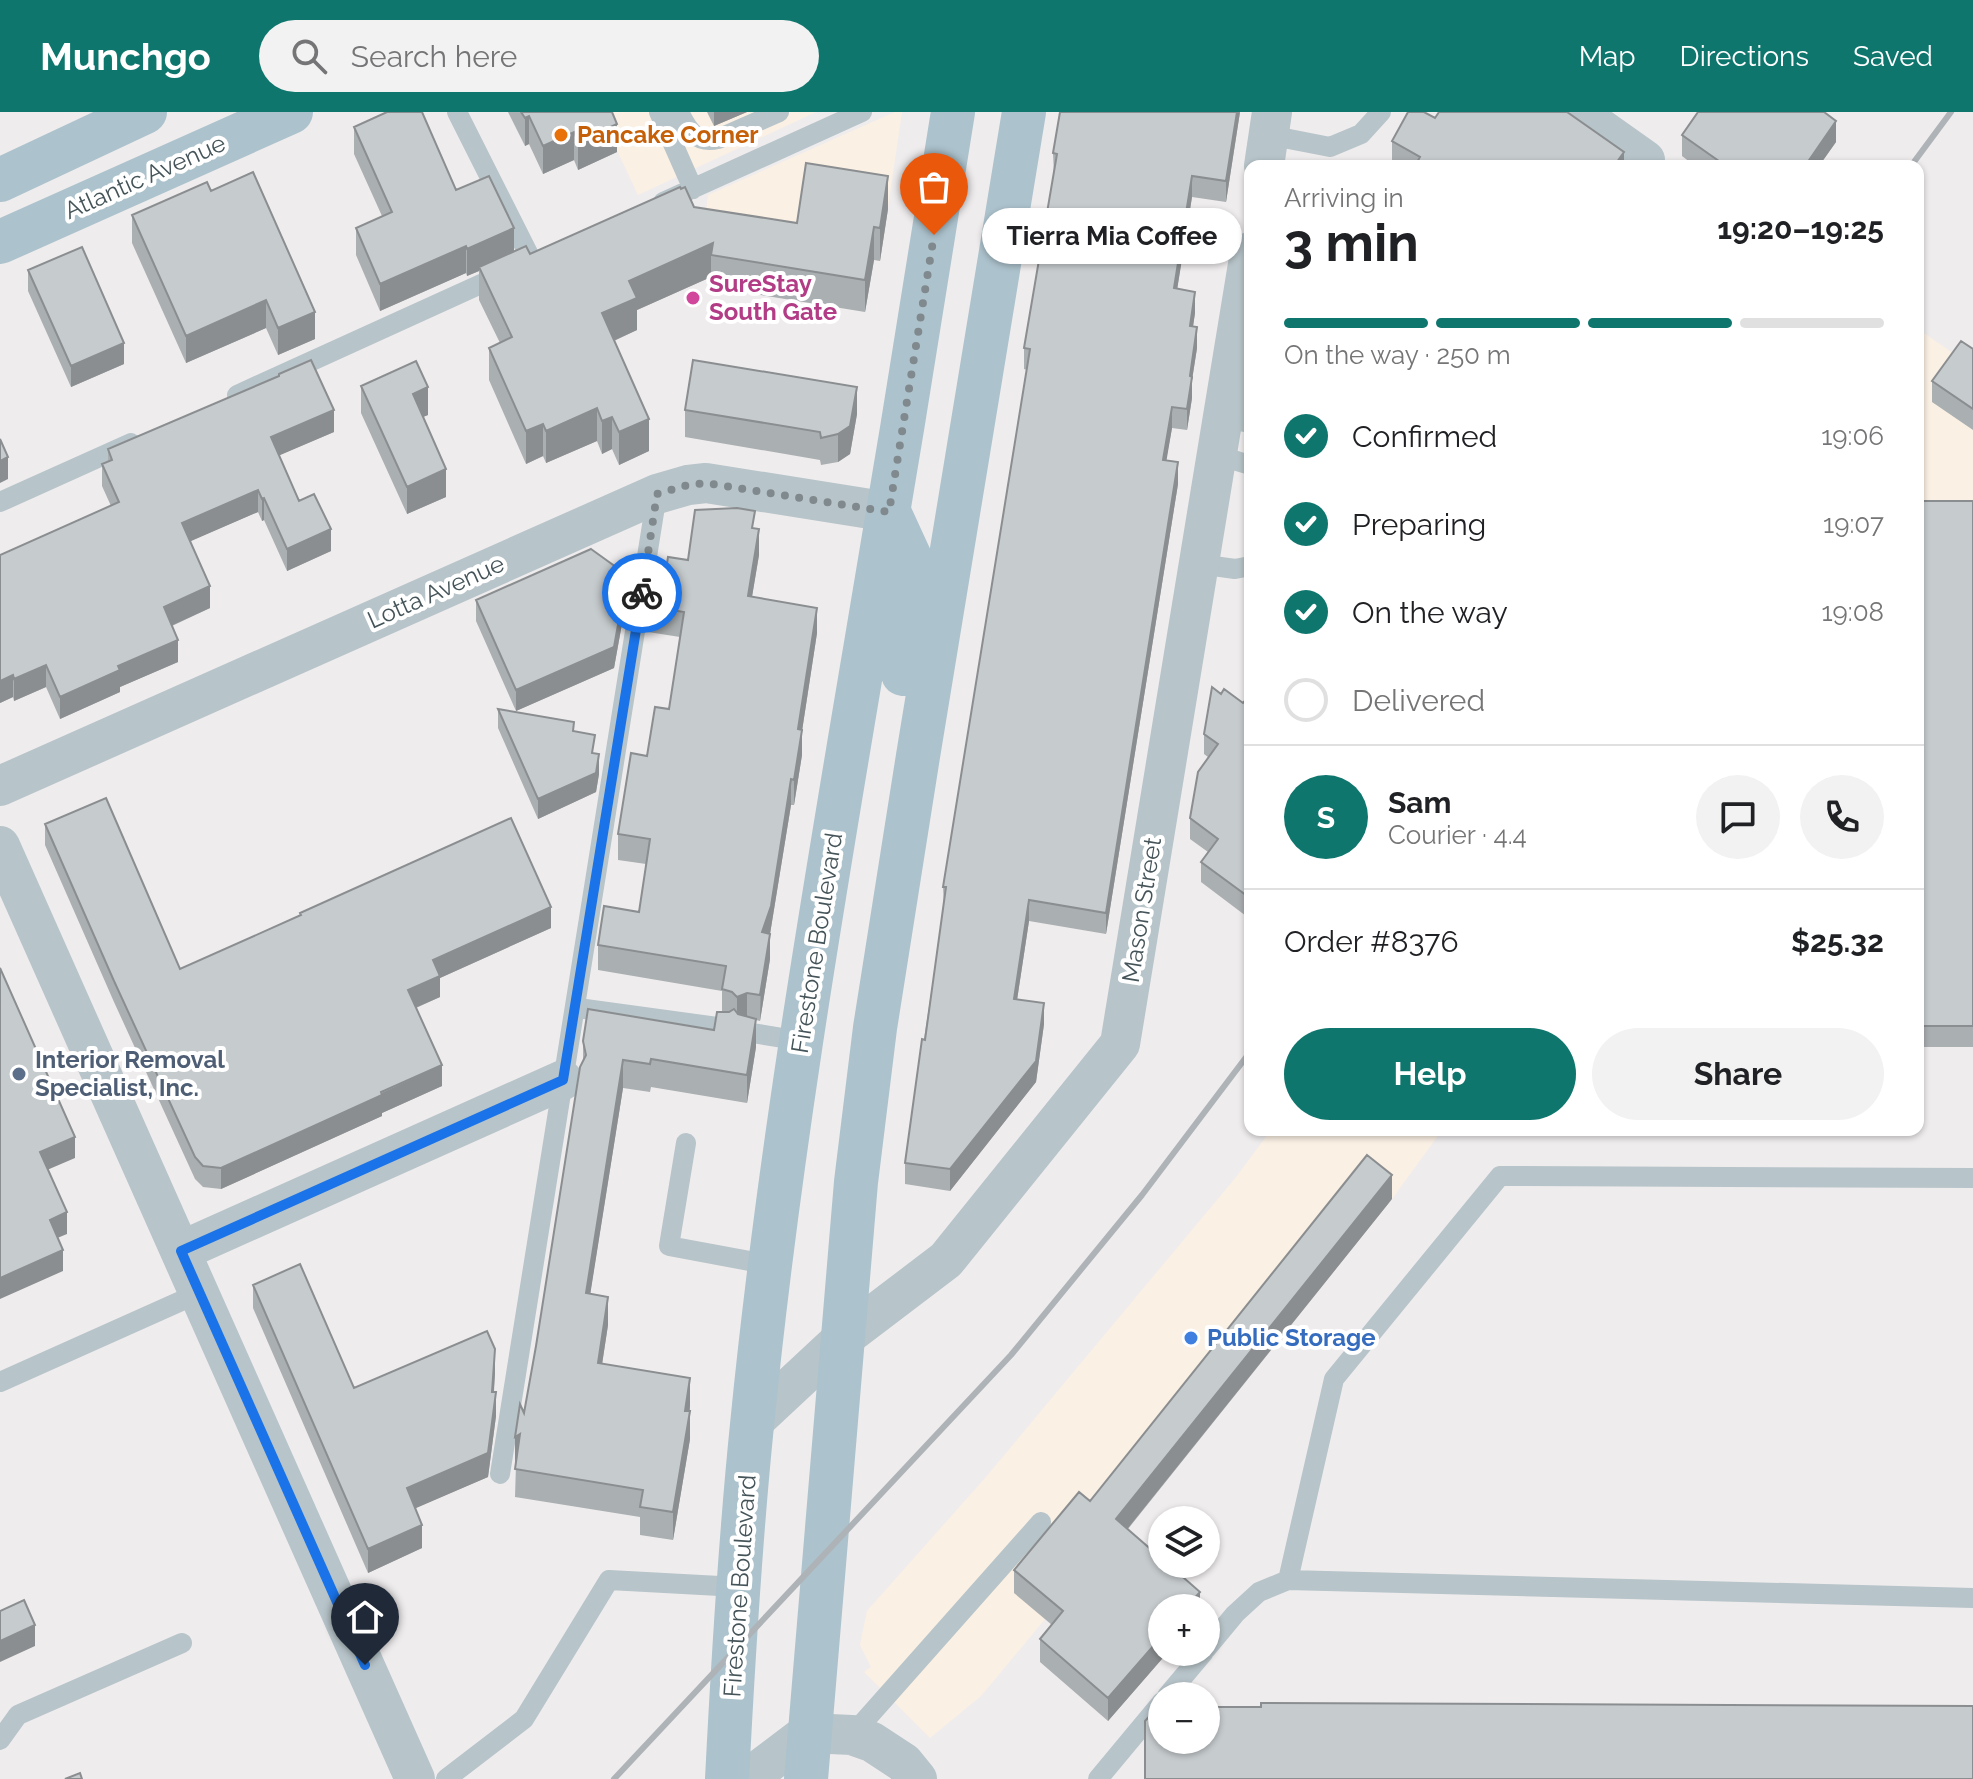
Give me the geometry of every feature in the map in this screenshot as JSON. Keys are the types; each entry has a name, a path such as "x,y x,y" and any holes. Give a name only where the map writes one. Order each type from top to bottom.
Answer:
{"main road":[{"path":"0,180 145,112"},
{"name":"Atlantic Avenue","path":"0,242 291,112"},
{"name":"Firestone Boulevard","path":"727,1779 738,1587 752,1423 801,1041 953,112"},
{"path":"806,1779 856,1182 875,1028 1024,112"},
{"path":"889,512 916,571 902,670 918,756"}],"street":[{"path":"1577,112 1645,160"},
{"name":"Mason Street","path":"752,1423 842,1339 946,1260 1120,1044 1199,564 1235,440 1244,327"},
{"name":"Lotta Avenue","path":"0,786 657,494 706,483 889,512"},
{"path":"0,846 415,1779"},
{"path":"181,1251 563,1080"},
{"path":"747,1779 808,1733 852,1735 872,1742 904,1763 917,1779"}],"lane":[{"path":"216,404 540,258 457,112"},
{"path":"659,112 693,189"},
{"path":"679,112 693,136 710,141 779,112"},
{"path":"649,208 862,112"},
{"path":"1268,138 1330,147 1361,134 1381,112"},
{"path":"0,502 144,437"},
{"path":"500,1474 657,494"},
{"path":"1199,564 1235,569 1244,567"},
{"path":"575,1008 725,1028"},
{"path":"746,1032 801,1041"},
{"path":"686,1143 669,1246 771,1265"},
{"path":"1288,1580 1334,1379 1500,1176 1973,1178"},
{"path":"0,1382 199,1293"},
{"path":"852,1735 1041,1522"},
{"path":"446,1779 524,1719 609,1580 738,1587"},
{"path":"1220,1632 1259,1592 1288,1580 1973,1598"},
{"path":"0,1740 18,1715 182,1643"},
{"path":"1179,1682 1192,1666"},
{"path":"1098,1779 1148,1719"}],"shaded area":[{"path":"599,112 816,112 638,195"},
{"path":"895,112 902,112 880,261 703,232 708,195"},
{"path":"1924,333 1973,367 1973,1047 1924,1047"},
{"name":"Public Storage","path":"1267,1136 1438,1136 1392,1199 1124,1533 1045,1619 981,1696 930,1738 864,1672 871,1667 860,1645 867,1611 986,1477 1237,1176"}],"building":[{"path":"387,112 422,112 456,190 489,176 514,228 380,284 356,228 392,212 354,127"},
{"path":"521,112 612,112 617,124 578,142 574,132 543,146 529,116 525,118"},
{"path":"1060,112 1237,112 1226,181 1192,176 1174,288 1195,292 1190,326 1197,327 1192,377 1187,409 1172,407 1163,460 1178,462 1106,913 1029,900 1014,999 1044,1003 1036,1061 950,1169 905,1163 922,1039 925,1040 946,887 943,887 1030,349 1024,348 1057,154 1053,153"},
{"path":"1408,112 1424,112 1435,118 1439,112 1567,112 1624,152 1618,160 1418,160 1420,157 1392,141"},
{"path":"1698,112 1824,112 1836,121 1809,160 1717,160 1682,135"},
{"path":"806,163 888,176 880,228 874,227 865,280 711,255 713,243 629,281 637,298 602,313 649,419 619,432 612,417 602,421 597,408 546,431 543,424 526,431 489,348 512,337 479,267 526,246 530,254 680,187 685,187 694,207 797,223"},
{"path":"253,172 315,312 278,328 266,300 186,336 132,215 207,182 211,191"},
{"path":"82,247 124,343 71,366 28,270"},
{"path":"1961,341 1973,349 1973,409 1932,381"},
{"path":"311,360 334,410 271,437 299,501 314,494 331,529 287,549 258,490 182,523 210,586 164,607 178,640 118,666 120,670 60,697 46,665 14,679 13,675 0,681 0,555 119,502 102,464 112,460 108,449"},
{"path":"693,360 857,387 850,426 838,434 821,438 820,432 685,410"},
{"path":"416,361 428,387 413,394 446,469 407,487 361,386"},
{"path":"0,439 8,457 0,461"},
{"path":"1924,501 1973,501 1973,1026 1924,1026"},
{"path":"737,508 755,511 752,528 759,529 748,596 817,608 798,729 802,730 794,780 791,779 771,906 762,932 770,934 760,995 747,993 737,997 722,989 726,966 598,945 604,906 639,912 650,839 618,834 631,753 647,756 655,707 669,709 684,612 648,606 651,587 662,595 668,557 688,560 695,510"},
{"path":"591,549 627,575 614,647 516,690 476,600"},
{"path":"1212,687 1221,694 1224,689 1244,702 1244,894 1201,862 1218,839 1190,818 1198,772 1218,744 1204,734"},
{"path":"498,709 574,722 573,731 595,735 592,753 599,754 596,773 538,799"},
{"path":"106,798 180,969 511,818 551,907 433,960 440,976 408,990 442,1065 221,1168 203,1166 195,1157 45,824"},
{"name":"Interior Removal Specialist, Inc.","path":"0,968 75,1137 40,1152 67,1212 50,1220 63,1250 0,1278"},
{"path":"588,1009 714,1030 717,1012 734,1009 738,1014 756,1019 747,1075 651,1059 650,1064 623,1060 586,1293 608,1297 598,1363 690,1378 685,1411 690,1411 673,1512 640,1507 643,1490 515,1469 520,1434 515,1437 520,1404 524,1413 580,1067 586,1055 583,1041"},
{"path":"1367,1155 1392,1175 1116,1519 1148,1547 1148,1578 1184,1578 1200,1592 1148,1594 1148,1652 1108,1698 1040,1639 1063,1611 1014,1570 1079,1492 1090,1501"},
{"path":"300,1264 354,1388 487,1331 495,1349 492,1392 496,1392 488,1453 407,1488 422,1525 368,1549 253,1285"},
{"path":"24,1600 35,1625 0,1641 0,1611"},
{"path":"1261,1703 1973,1706 1973,1779 1145,1779 1145,1721 1148,1718 1148,1754 1220,1754 1220,1707 1261,1707"},
{"path":"80,1773 82,1779 65,1779"}],"railway":[{"path":"1915,160 1951,112"},
{"path":"614,1779 1011,1355 1142,1195 1244,1060"}],"way so far":[{"path":"642,593 657,494 688,485 722,484 889,512 934,235"}],"place":[{"name":"Pancake Corner","path":"561,135"},
{"name":"Tierra Mia Coffee","path":"934,235"},
{"name":"SureStay South Gate","path":"693,298"},
{"name":"Interior Removal Specialist, Inc.","path":"19,1074"},
{"name":"Public Storage","path":"1191,1338"}],"route":[{"path":"365,1665 181,1251 563,1080 642,593"}]}
